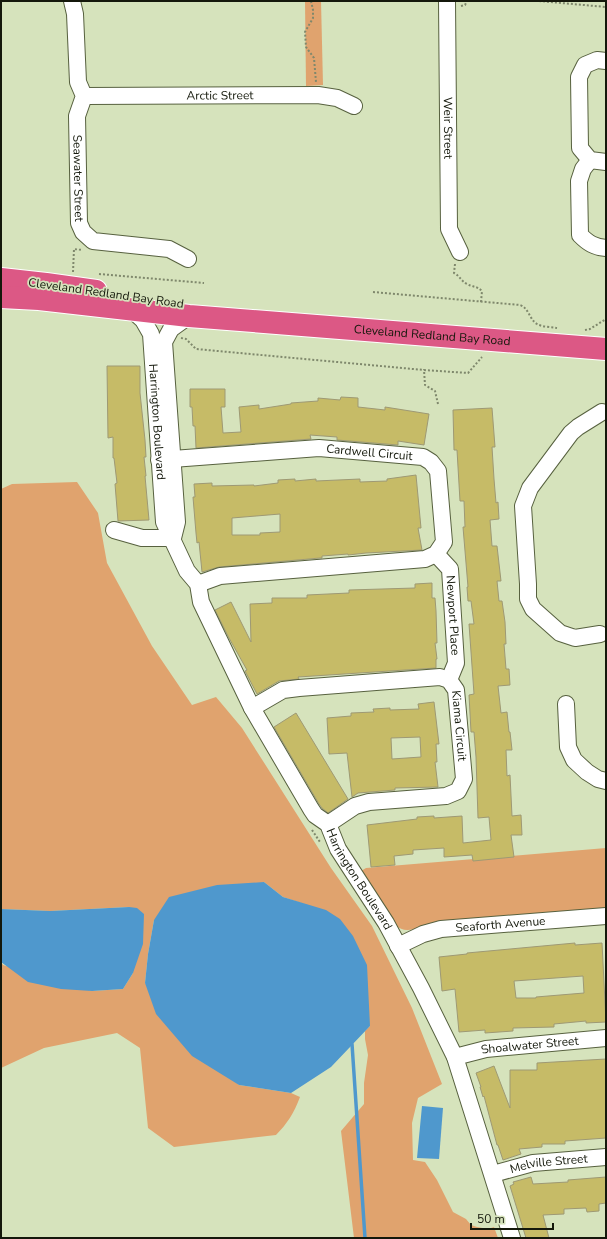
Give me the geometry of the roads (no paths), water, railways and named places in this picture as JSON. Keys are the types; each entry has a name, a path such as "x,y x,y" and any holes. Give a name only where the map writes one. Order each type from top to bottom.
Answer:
{"highway":[{"name":"Cleveland Redland Bay Road","path":"1,279 46,284 194,306 258,320"},
{"name":"Cleveland Redland Bay Road","path":"1,297 39,299 189,316 258,320 606,349"}],"street":[{"name":"Weir Street","path":"447,1 449,229 460,252"},
{"path":"75,5 78,82 84,96"},
{"path":"606,61 597,60 585,65 579,76 580,148 598,161 582,169 579,181 580,235 588,243 606,248"},
{"name":"Arctic Street","path":"84,96 318,95 337,98 354,106"},
{"name":"Seawater Street","path":"84,96 77,116 79,222 83,232 93,241 170,249 188,259"},
{"name":"Harrington Boulevard","path":"132,310 143,320 151,334 166,460 177,522 173,538 187,571 198,584 201,602 252,708 311,809 315,815 328,824 338,849 386,923 455,1057 512,1238"},
{"name":"Harrington Boulevard","path":"166,460 164,342 171,329 189,316"},
{"path":"600,634 575,638 560,633 532,609 528,599 523,506 530,488 571,433 602,412"},
{"name":"Cardwell Circuit","path":"166,460 319,448 423,457 431,462 438,471 444,542 436,554"},
{"path":"114,530 142,538 173,538"},
{"path":"198,584 220,576 425,559 436,554"},
{"name":"Newport Place","path":"436,554 450,569 456,663 449,680"},
{"name":"Kiama Circuit","path":"252,708 283,690 300,688 440,677 449,680 456,690 464,779 458,791 446,796 369,802 355,806 328,824"},
{"path":"566,704 568,747 574,760 587,772 598,779 606,781"},
{"name":"Seaforth Avenue","path":"398,946 423,934 441,929 606,916"},
{"name":"Shoalwater Street","path":"455,1057 486,1049 606,1038"},
{"name":"Melville Street","path":"492,1174 534,1163 606,1157"}],"water":[{"path":"264,882 283,897 326,910 340,919 353,936 367,965 370,1026 331,1067 291,1093 239,1085 192,1056 156,1014 145,983 154,920 169,897 217,885"},
{"path":"129,907 137,908 144,914 143,944 133,973 123,989 92,991 61,989 28,982 1,962 1,909 50,911"},
{"path":"422,1106 443,1108 439,1159 417,1158"}],"waterway":[{"path":"352,1044 365,1238"}]}
